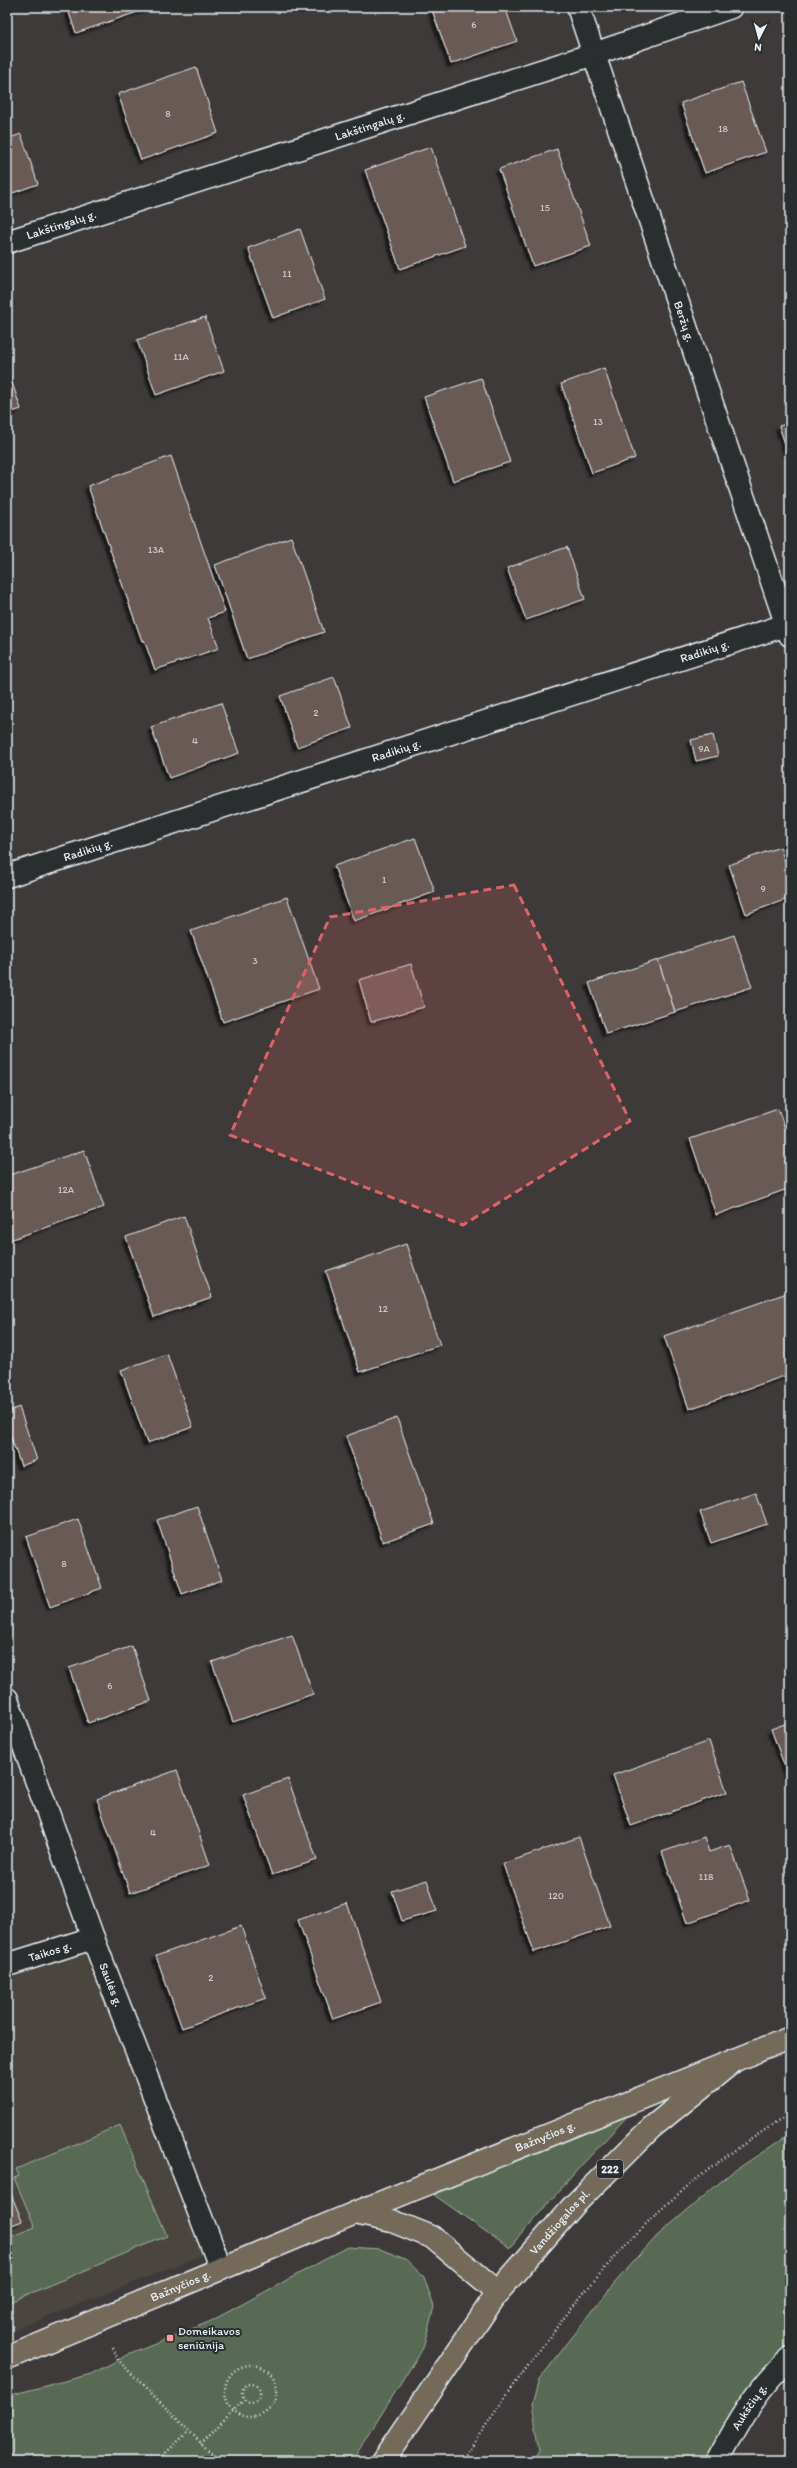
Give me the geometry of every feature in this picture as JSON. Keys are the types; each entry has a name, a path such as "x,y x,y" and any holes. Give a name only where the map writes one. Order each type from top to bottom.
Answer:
{"main road":[{"name":"Vandžiogalos pl.","path":"383,2461 498,2292 574,2205 652,2128 735,2060 790,2038"},
{"name":"Bažnyčios g.","path":"7,2358 355,2213 735,2060"},
{"path":"355,2213 392,2221 432,2237 498,2292"}],"street":[{"name":"Beržų g.","path":"578,7 788,630"},
{"name":"Lakštingalų g.","path":"7,242 594,54 731,7"},
{"name":"Radikių g.","path":"7,876 788,630"},
{"name":"Saulės g.","path":"7,1699 93,1938 220,2269"},
{"name":"Taikos g.","path":"7,1965 93,1938"},
{"name":"Aukščių g.","path":"717,2461 737,2423 774,2373 790,2359"}],"path":[{"path":"461,2461 528,2365 593,2282 640,2230 692,2183 766,2129 790,2114"},
{"path":"102,2319 118,2360 219,2461"},
{"path":"246,2365 262,2367 269,2371 274,2378 278,2394 270,2409 256,2417 248,2417 233,2410 228,2404 225,2392 228,2380 232,2373 246,2365"},
{"path":"247,2384 256,2385 260,2392 257,2400 248,2401 245,2399 242,2395 244,2387 247,2384"},
{"path":"201,2444 245,2399"},
{"path":"157,2461 189,2431"}],"highlighted area":[{"path":"514,885 630,1121 463,1225 230,1135 330,917"}],"shaded area":[{"path":"93,1938 213,2251 7,2333 7,1965"}],"green space":[{"path":"633,2110 579,2168 509,2248 434,2195"},
{"path":"120,2125 167,2236 7,2303 7,2238 35,2227 14,2178 19,2176 16,2169"},
{"path":"790,2134 790,2359 717,2461 533,2461 540,2450 532,2404 539,2380 612,2286 657,2236 731,2173"},
{"path":"348,2247 380,2249 405,2259 424,2277 434,2307 423,2348 352,2461 7,2461 7,2396 91,2374 128,2355 211,2321"}],"building":[{"path":"67,7 152,7 76,33"},
{"path":"431,7 505,7 517,41 451,64"},
{"path":"196,67 218,133 141,160 118,94"},
{"path":"741,82 766,152 705,173 681,103"},
{"path":"21,134 38,184 7,195 7,139"},
{"path":"431,147 465,246 400,269 365,170"},
{"path":"557,149 591,246 533,266 499,169"},
{"path":"300,229 325,299 273,318 248,248"},
{"path":"205,317 224,371 156,395 137,340"},
{"path":"7,368 21,409 7,414"},
{"path":"604,368 635,458 592,473 561,384"},
{"path":"481,378 510,462 453,481 424,397"},
{"path":"790,423 790,459 779,426"},
{"path":"171,456 225,612 208,618 219,648 155,670 144,640 142,641 88,486"},
{"path":"291,537 324,632 247,659 215,565"},
{"path":"567,547 585,599 526,620 507,568"},
{"path":"334,677 352,728 297,747 280,696"},
{"path":"221,703 239,753 169,778 151,727"},
{"path":"713,735 718,756 696,761 691,740"},
{"path":"415,838 435,892 354,921 334,866"},
{"path":"780,847 790,877 790,898 746,914 729,865"},
{"path":"287,897 319,989 223,1022 191,931"},
{"path":"734,935 752,987 675,1012 658,960"},
{"path":"658,960 675,1012 606,1034 589,983"},
{"path":"411,964 424,1007 371,1022 359,980"},
{"path":"778,1109 790,1142 790,1188 716,1215 690,1139"},
{"path":"84,1150 104,1207 7,1241 7,1176"},
{"path":"184,1216 212,1297 154,1317 126,1237"},
{"path":"406,1244 440,1345 360,1372 326,1271"},
{"path":"790,1292 790,1374 689,1409 664,1336"},
{"path":"167,1354 193,1427 147,1443 121,1370"},
{"path":"19,1407 37,1460 21,1466 7,1426 7,1412"},
{"path":"397,1418 434,1524 383,1542 346,1436"},
{"path":"756,1493 767,1524 711,1543 700,1512"},
{"path":"197,1506 222,1580 182,1594 157,1520"},
{"path":"78,1519 102,1588 50,1607 26,1537"},
{"path":"292,1635 313,1694 233,1722 212,1662"},
{"path":"132,1646 151,1701 88,1723 69,1668"},
{"path":"790,1722 790,1781 771,1729"},
{"path":"709,1741 727,1792 631,1826 613,1775"},
{"path":"177,1770 210,1865 130,1893 97,1799"},
{"path":"288,1779 317,1860 272,1875 243,1795"},
{"path":"579,1837 610,1926 534,1952 503,1864"},
{"path":"704,1837 709,1852 730,1845 750,1900 687,1923 662,1852"},
{"path":"427,1880 437,1911 402,1921 392,1891"},
{"path":"347,1903 381,2002 333,2019 298,1920"},
{"path":"241,1926 266,1998 182,2028 156,1956"},
{"path":"7,2184 22,2221 7,2227"}],"place":[{"name":"Domeikavos seniūnija","path":"170,2338"}]}
